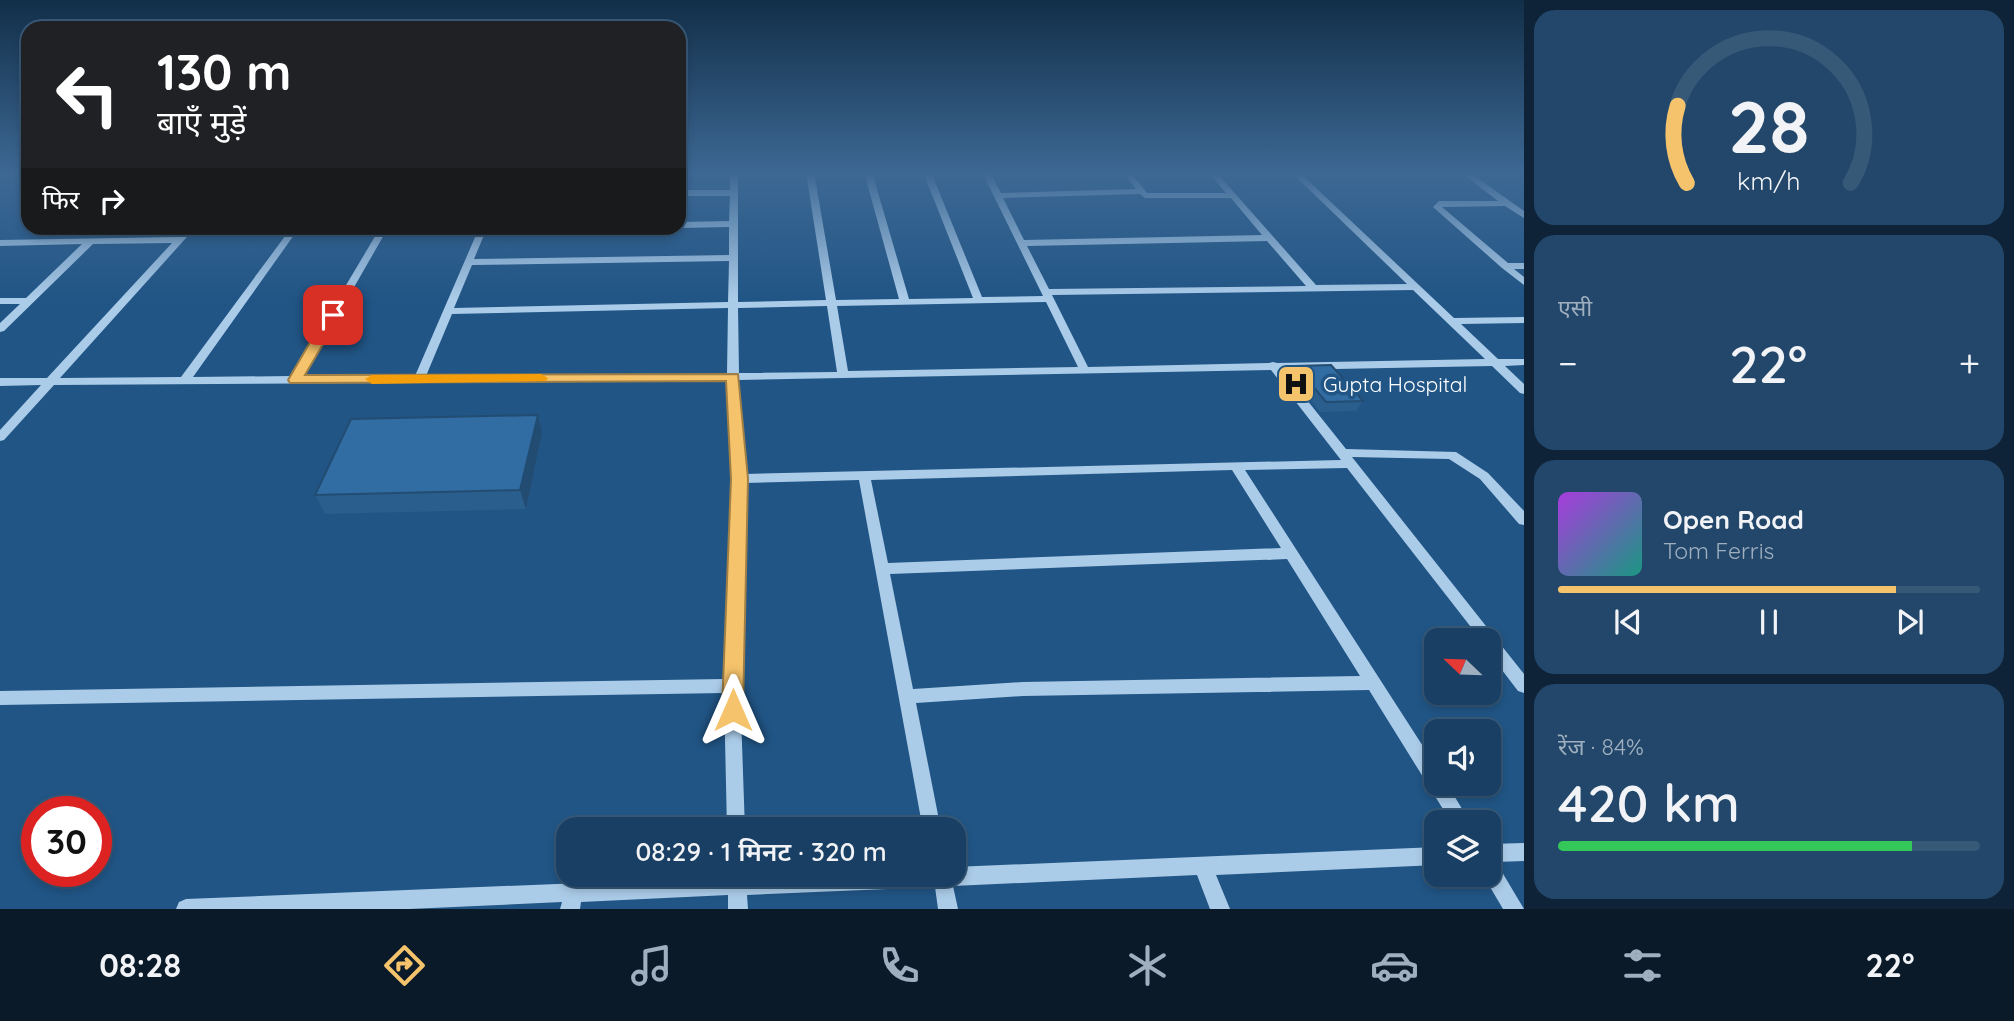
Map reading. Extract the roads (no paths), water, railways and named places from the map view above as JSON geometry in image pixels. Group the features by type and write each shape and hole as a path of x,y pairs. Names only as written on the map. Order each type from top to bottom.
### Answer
{"street":[{"path":"734,214 733,377 739,479 732,686 736,817"},
{"path":"817,214 843,374"},
{"path":"880,214 905,303"},
{"path":"944,214 979,301"},
{"path":"1007,214 1084,369"},
{"path":"1249,214 1312,287"},
{"path":"1340,214 1524,390"},
{"path":"1446,214 1524,282"},
{"path":"686,225 734,224"},
{"path":"0,437 185,235"},
{"path":"185,380 290,235"},
{"path":"295,380 380,235"},
{"path":"419,379 480,235"},
{"path":"1021,243 1269,238"},
{"path":"0,243 180,240"},
{"path":"0,329 92,241"},
{"path":"468,262 734,258"},
{"path":"1505,266 1524,266"},
{"path":"448,311 905,303 1312,287 1416,287"},
{"path":"0,301 29,301"},
{"path":"1451,321 1524,320"},
{"path":"0,382 733,377 1524,362"},
{"path":"1273,365 1479,628"},
{"path":"739,479 1236,466 1346,458 1452,455 1483,476 1524,520"},
{"path":"1236,466 1453,810"},
{"path":"864,476 929,817"},
{"path":"881,569 1292,553"},
{"path":"1502,658 1524,686"},
{"path":"905,697 1023,689 1373,683"},
{"path":"0,698 732,686"},
{"path":"1501,853 1524,852"},
{"path":"966,875 1424,857"},
{"path":"1203,866 1220,909"},
{"path":"186,909 572,901 688,887"},
{"path":"737,887 738,909"},
{"path":"944,887 948,909"},
{"path":"1501,887 1514,909"}],"place":[{"name":"Gupta Hospital","path":"1296,384"}]}
